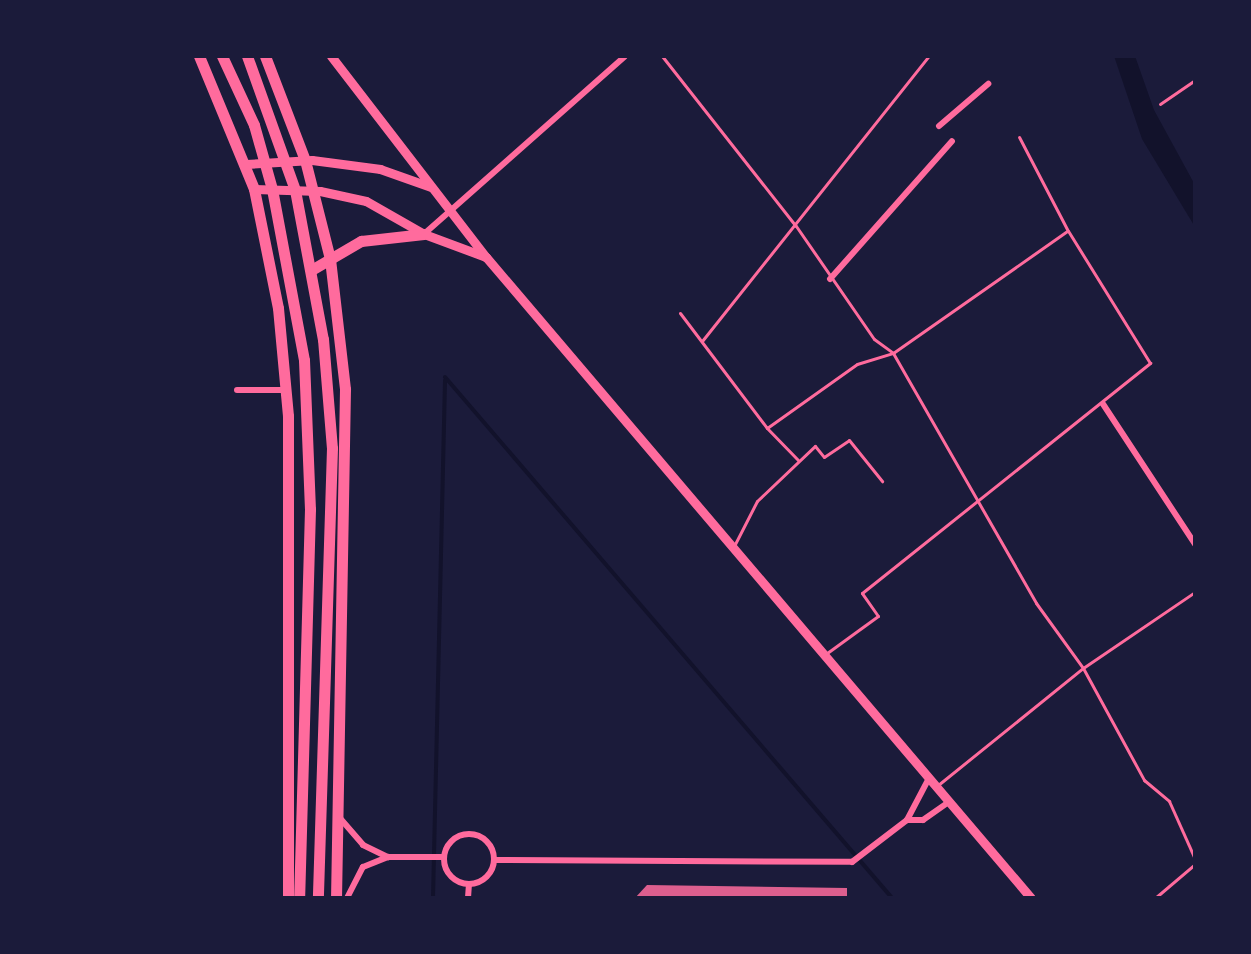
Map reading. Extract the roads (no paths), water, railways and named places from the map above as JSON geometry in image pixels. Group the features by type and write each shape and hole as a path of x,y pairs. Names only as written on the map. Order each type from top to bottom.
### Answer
{"highway":[{"path":"199,56 254,189 278,308 286,390 288,898"},
{"path":"222,56 272,189 300,326 307,403 310,509 299,898"},
{"path":"247,56 287,161 313,269 332,448 318,898"},
{"path":"265,56 305,160 330,259 345,389 336,898"},
{"path":"313,269 373,238 424,234"}],"main road":[{"path":"331,56 431,187 451,207 486,257 731,551 1031,898"},
{"path":"246,164 305,160 380,169 431,187"},
{"path":"254,189 313,191 386,209 424,234 486,257"}],"street":[{"path":"424,234 625,56"},
{"path":"939,126 988,84"},
{"path":"830,279 952,141"},
{"path":"237,390 286,390"},
{"path":"1103,404 1195,544"},
{"path":"494,860 852,862 907,820 932,784"},
{"path":"907,820 923,820 947,803"},
{"path":"337,813 363,845 388,857"},
{"path":"466,833 483,837 494,860 489,874 469,884 454,878 444,857 451,841 466,833"},
{"path":"347,898 363,867 388,857 444,857"},
{"path":"468,898 469,884"}],"lane":[{"path":"662,56 796,226 874,339 893,353 1036,603 1083,668 1144,780 1169,801 1195,861 1155,898"},
{"path":"702,341 929,56"},
{"path":"1160,104 1195,80"},
{"path":"824,656 878,616 862,593 1103,404 1150,363 1068,231 1019,137"},
{"path":"767,428 857,364 893,353 1068,231"},
{"path":"680,313 767,428 798,460"},
{"path":"731,551 757,501 815,446 824,457 849,440 882,481"},
{"path":"932,784 1083,668 1195,592"}],"waterway":[{"path":"445,377 892,898"},
{"path":"433,898 445,380"}]}
